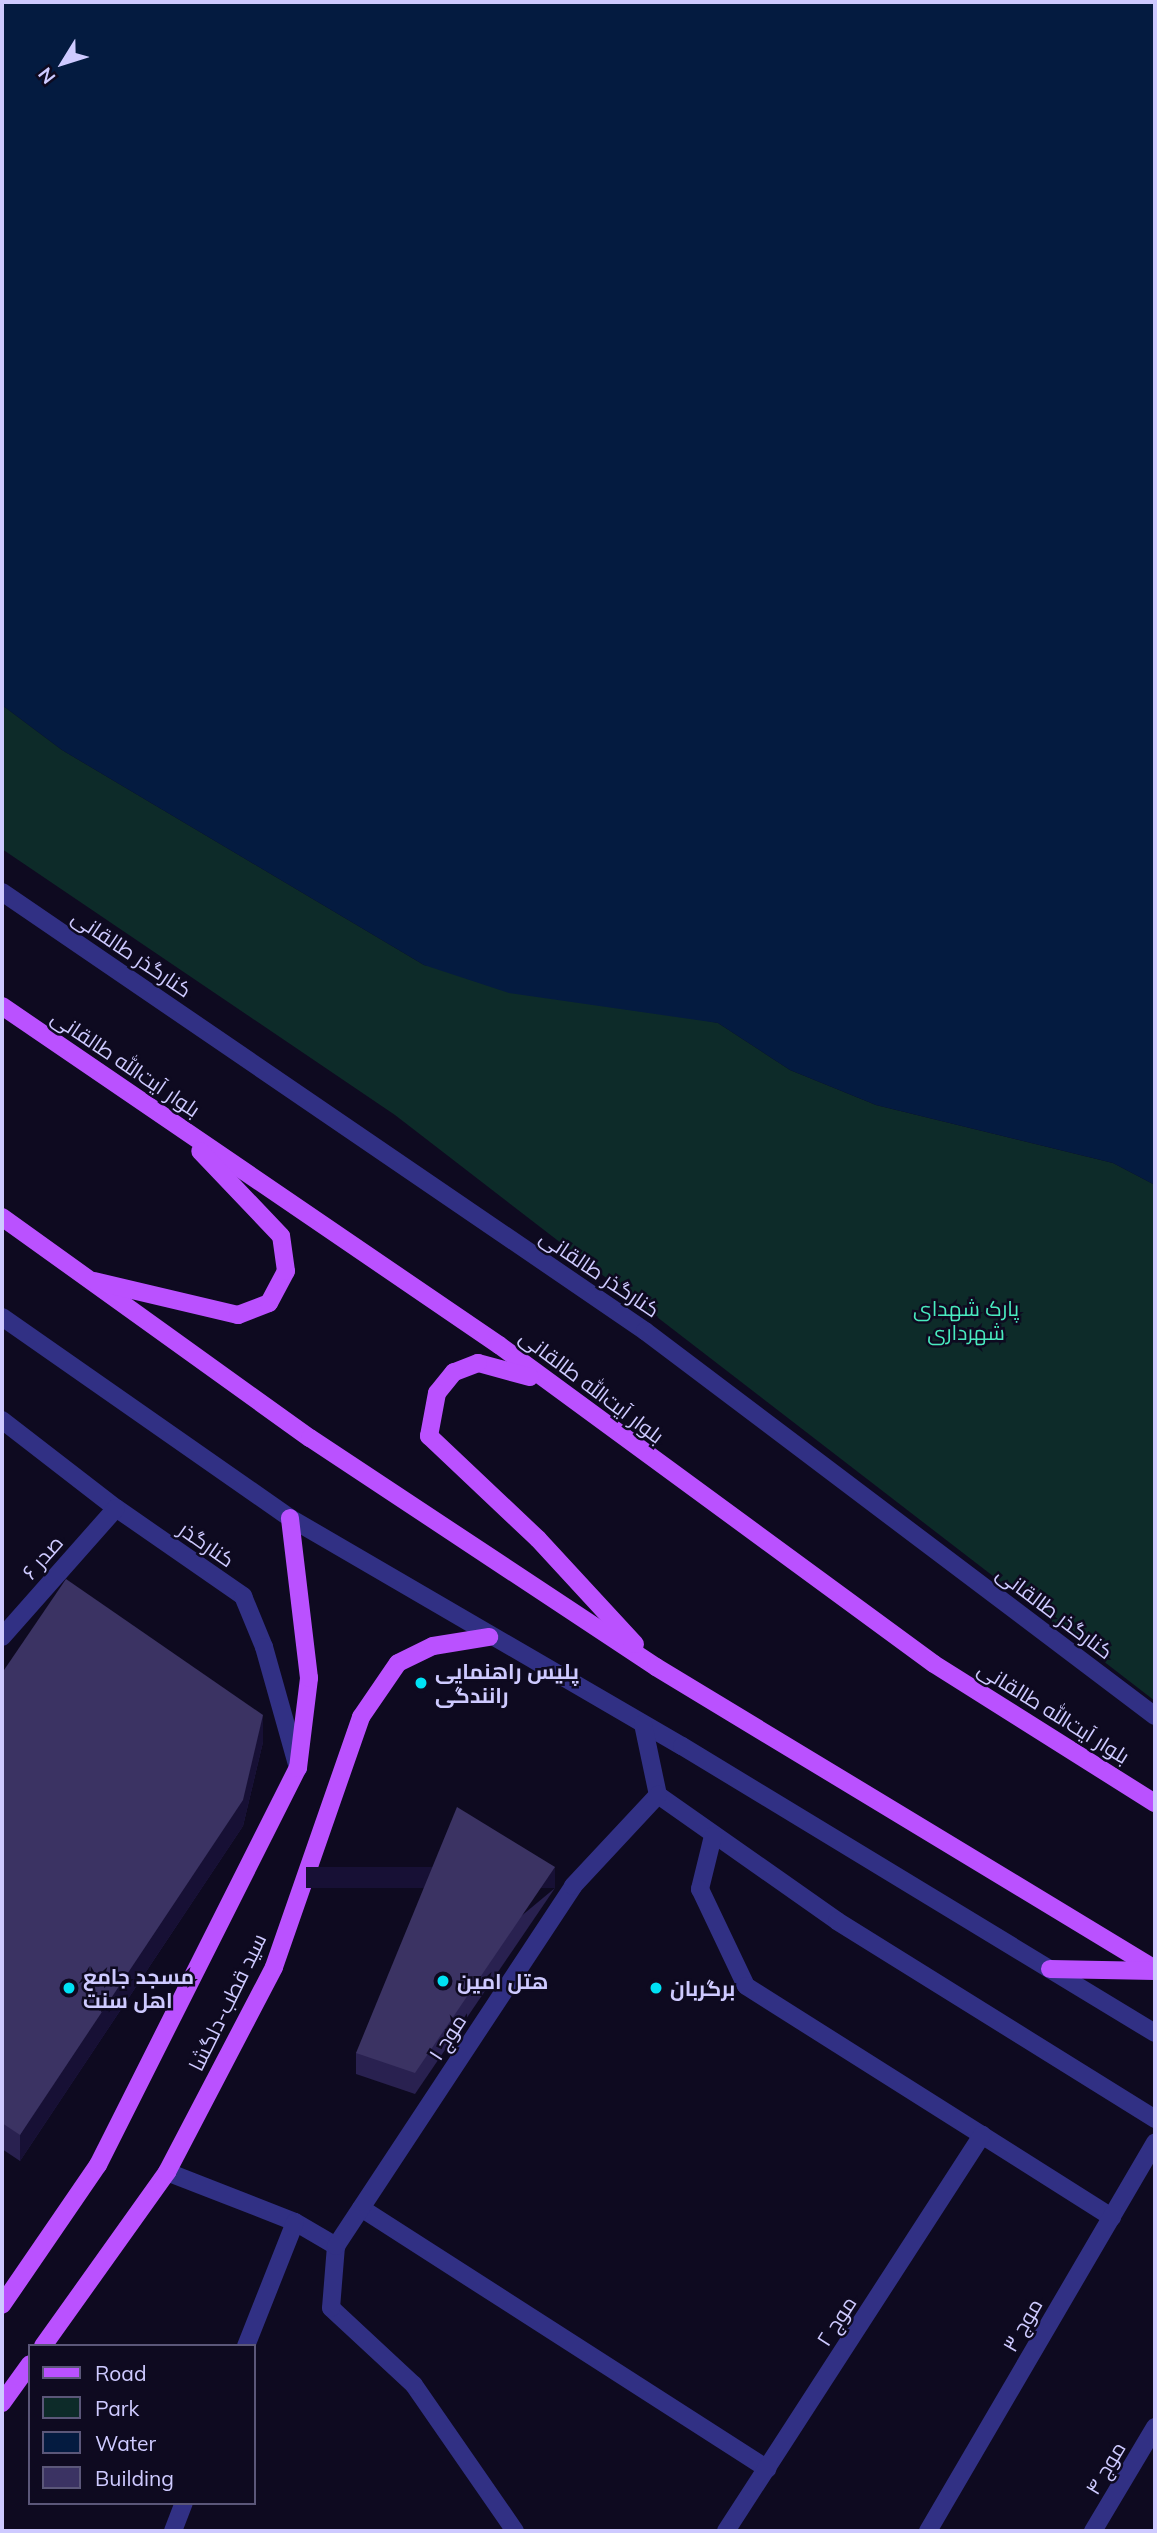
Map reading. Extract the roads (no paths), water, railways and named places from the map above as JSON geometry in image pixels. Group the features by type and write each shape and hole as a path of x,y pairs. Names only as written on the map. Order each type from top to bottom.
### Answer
{"main road":[{"name":"بلوار آیت‌الله طالقانی","path":"2,1006 499,1345 934,1664 1155,1803"},
{"path":"84,1279 238,1315 269,1303 286,1271 281,1236 176,1125"},
{"path":"2,1217 84,1279 310,1438 656,1667 1155,1970"},
{"path":"550,1385 492,1364 478,1363 454,1372 437,1393 429,1436 538,1539 656,1667"},
{"name":"سید قطب-دلگشا","path":"2,2305 98,2165 298,1768 309,1678 290,1518"},
{"name":"سید قطب-دلگشا","path":"44,2344 167,2172 274,1967 360,1717 398,1663 433,1646 489,1637"},
{"path":"1050,1969 1155,1970"},
{"path":"2,2403 28,2367"}],"street":[{"name":"کنارگذر طالقانی","path":"2,892 645,1331 1155,1716"},
{"path":"2,1317 290,1518 489,1637 643,1724 1155,2033"},
{"name":"کنارگذر","path":"2,1420 116,1508 243,1596 264,1647 298,1768"},
{"name":"صدر ۶","path":"2,1637 116,1508"},
{"path":"643,1724 658,1795 837,1922 1155,2119"},
{"name":"موج ۱","path":"336,2246 573,1885 658,1795"},
{"path":"713,1836 701,1889 746,1986 1112,2217"},
{"name":"موج ۲","path":"726,2531 982,2135"},
{"name":"موج ۳","path":"929,2531 1155,2142"},
{"path":"167,2172 295,2222 336,2246 331,2308 414,2385 515,2531"},
{"path":"361,2208 768,2469"},
{"path":"247,2344 295,2222"},
{"name":"موج ۴","path":"1093,2531 1155,2427"},
{"path":"173,2531 183,2505"}],"water":[{"path":"2,2 1155,2 1155,1185 1113,1163 876,1105 790,1070 718,1023 509,993 424,965 62,750 2,705"}],"place":[{"name":"پلیس راهنمایی رانندگی","path":"421,1683"},
{"name":"هتل امین","path":"443,1981"},
{"name":"مسجد جامع اهل سنت","path":"69,1988"},
{"name":"برگربان","path":"656,1988"}],"park label":[{"name":"پارک شهدای شهرداری","path":"966,1320"}]}
